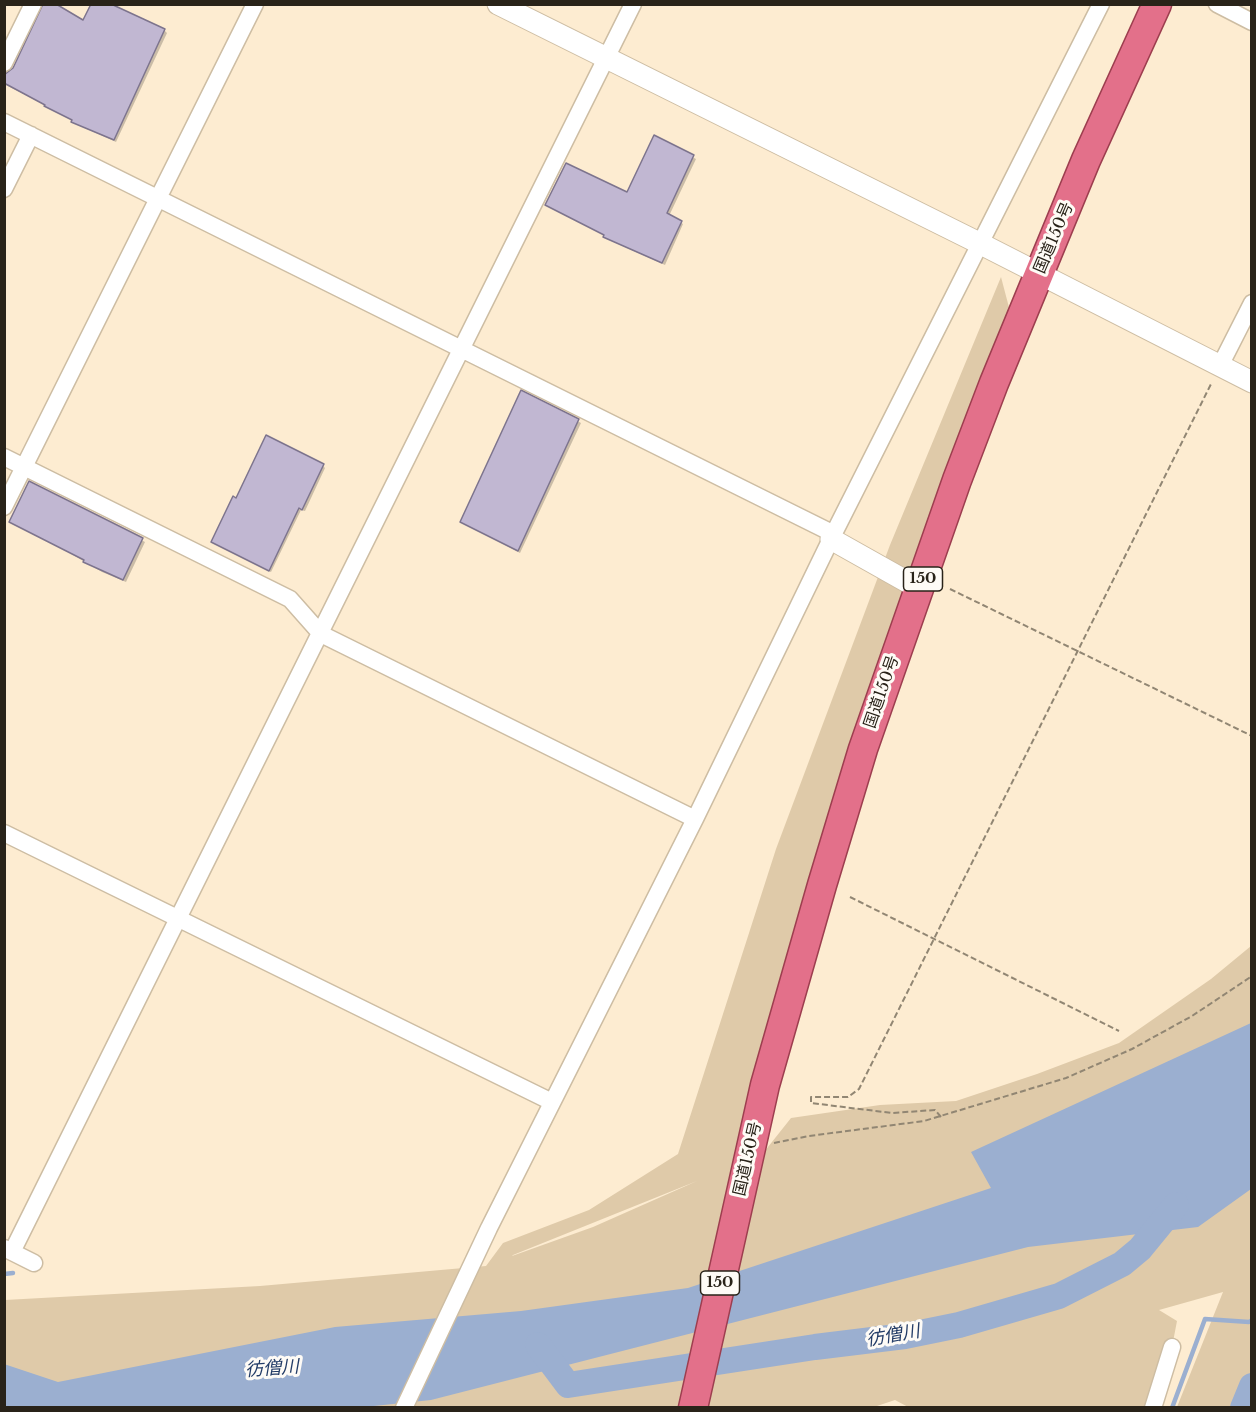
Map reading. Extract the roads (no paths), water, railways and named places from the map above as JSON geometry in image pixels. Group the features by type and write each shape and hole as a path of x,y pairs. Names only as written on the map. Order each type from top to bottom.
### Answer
{"highway":[{"name":"国道150号","path":"694,1401 768,1074 825,873 890,668 957,480 1038,275 1111,103 1157,4"}],"street":[{"path":"4,63 33,4"},
{"path":"4,507 255,4"},
{"path":"498,4 981,244 1251,382"},
{"path":"34,1263 8,1250 179,919 633,4"},
{"path":"404,1407 473,1260 695,819 832,536 1101,4"},
{"path":"1217,4 1251,22"},
{"path":"4,122 832,536 920,589"},
{"path":"4,189 31,135"},
{"path":"1220,366 1251,303"},
{"path":"4,457 290,599 321,634 695,819"},
{"path":"4,833 552,1102"},
{"path":"1154,1407 1172,1347"}],"water":[{"path":"1251,1023 1251,1189 1198,1227 1028,1247 431,1400 355,1408 4,1407 4,1364 58,1382 335,1327 521,1311 688,1288 991,1188 971,1152"}],"waterway":[{"name":"彷僧川","path":"538,1345 568,1385 815,1347 905,1336 959,1325 1059,1296 1122,1264 1140,1249 1176,1205"},
{"path":"4,1274 13,1273"},
{"path":"1172,1408 1205,1319 1249,1322 1252,1320"},
{"path":"1243,1408 1252,1386"}]}
